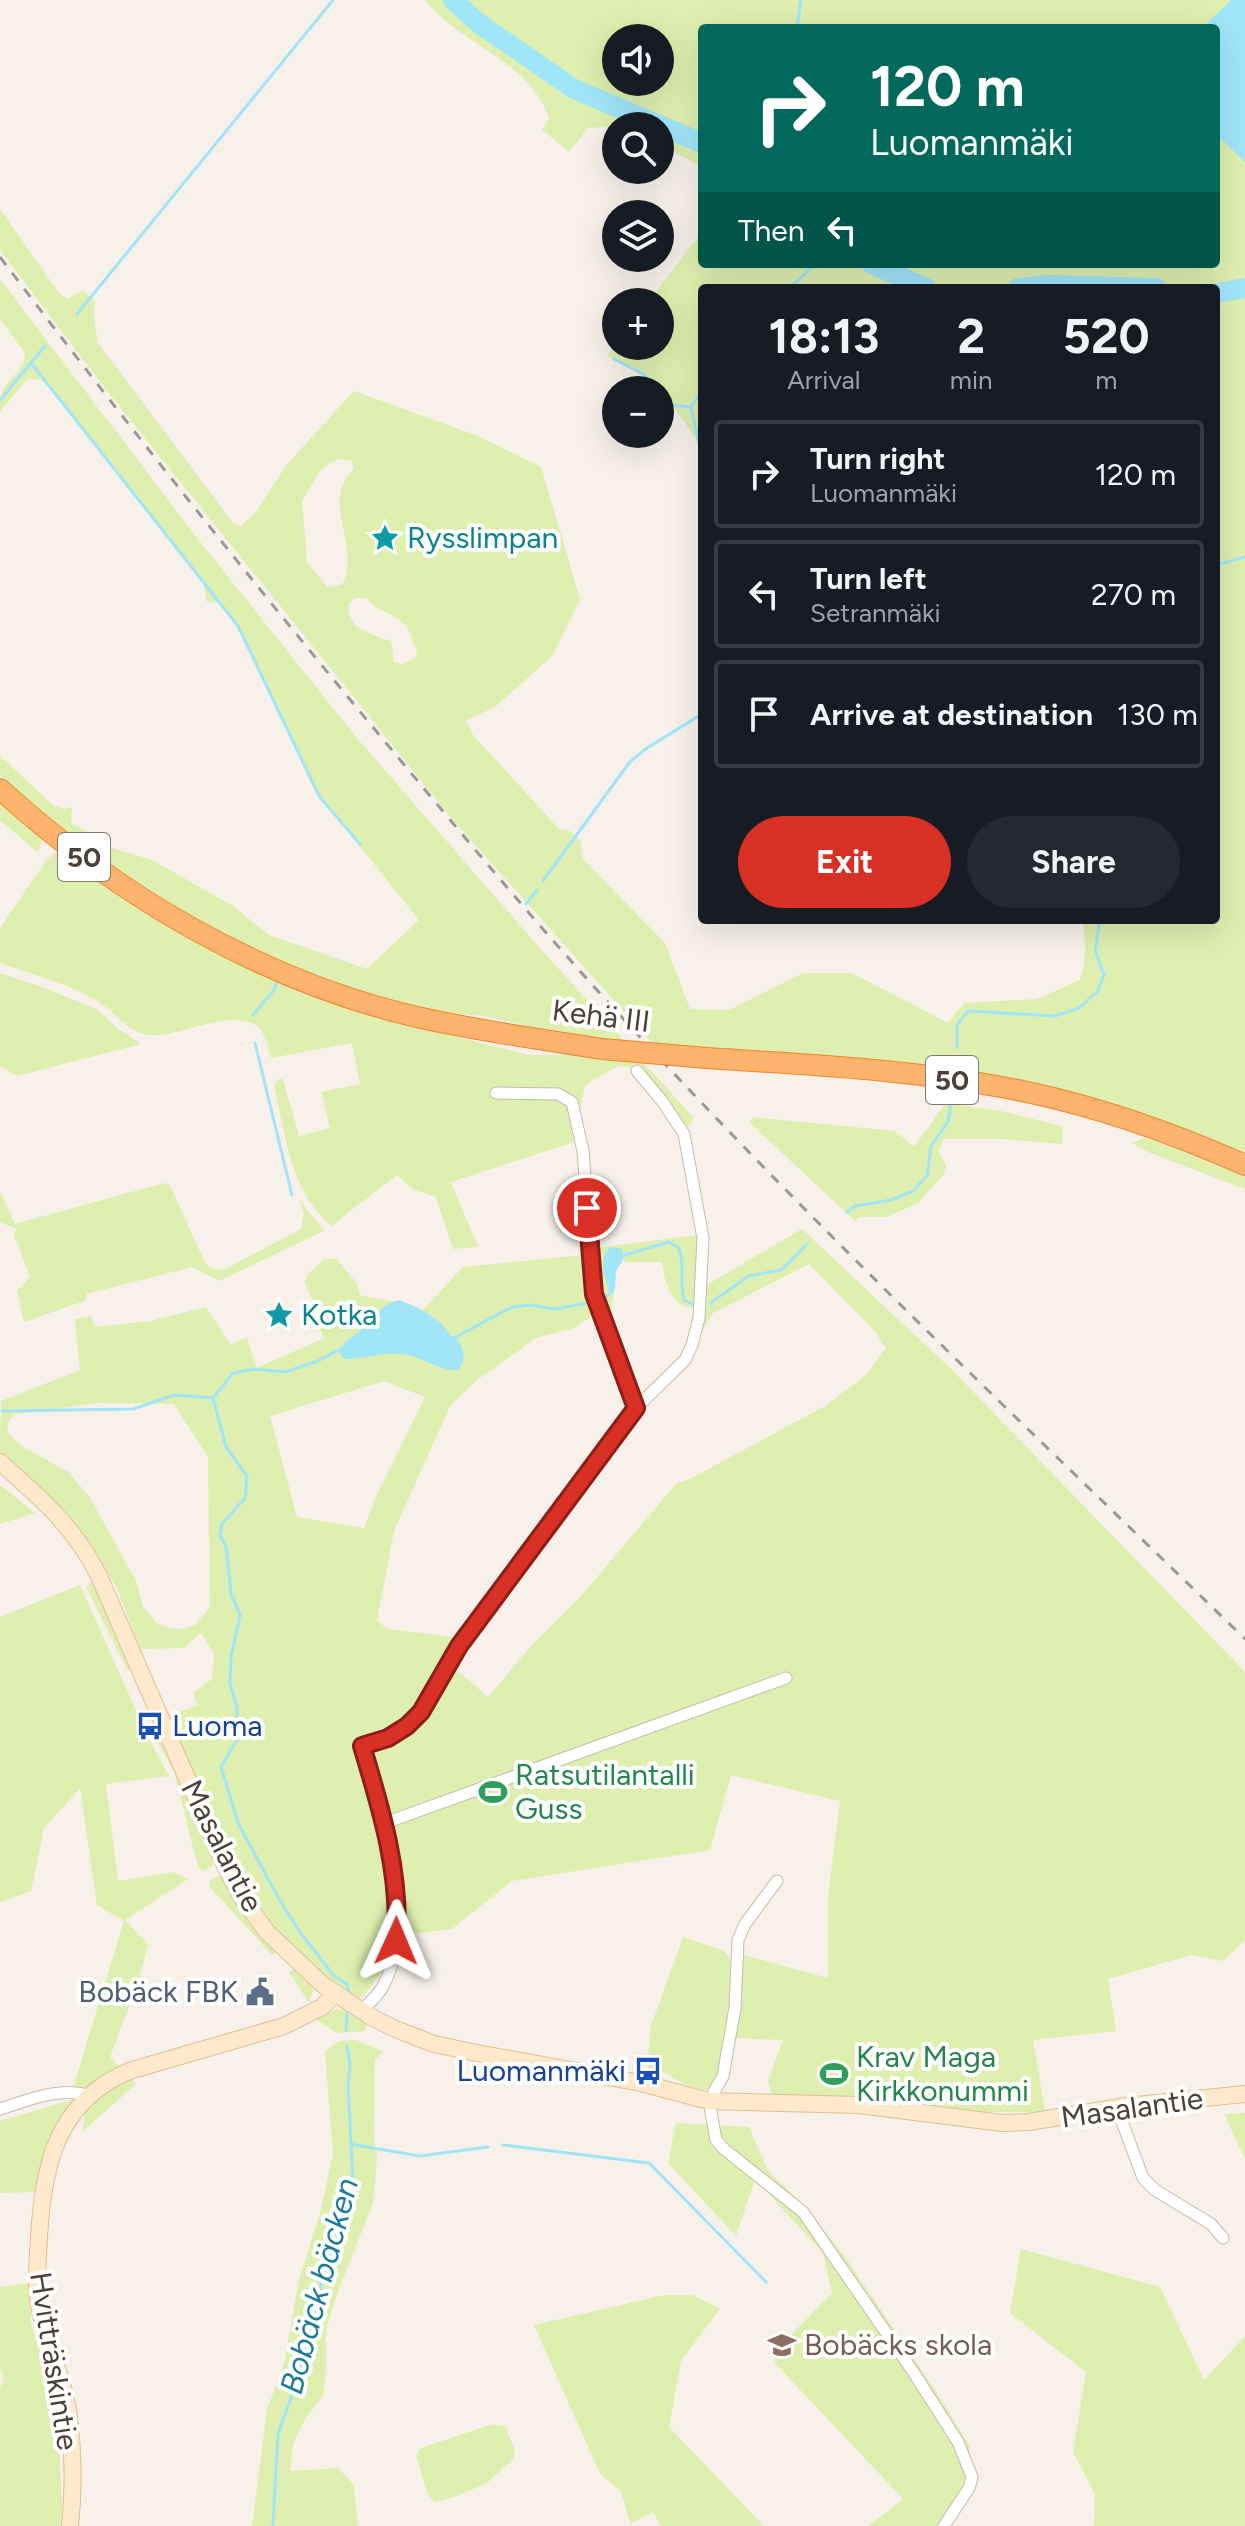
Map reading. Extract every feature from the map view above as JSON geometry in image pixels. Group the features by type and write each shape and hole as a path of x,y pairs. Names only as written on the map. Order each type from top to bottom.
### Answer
{"highway":[{"name":"Kehä III","path":"0,789 58,838 128,889 196,930 259,961 356,999 414,1016 494,1033 602,1049 895,1073 1029,1092 1139,1122 1245,1165"}],"street":[{"path":"361,2010 388,1978 396,1941 398,1911 385,1823 362,1746 388,1738 421,1712 459,1646 636,1408 685,1360 692,1345 699,1318 704,1260 703,1238 684,1134 637,1071"},
{"path":"496,1093 558,1094 572,1102 583,1151 594,1294 636,1408"},
{"name":"Masalantie","path":"0,1462 62,1518 83,1546 241,1896 267,1932 295,1961 361,2010 398,2030 434,2044 641,2083 709,2101 859,2105 1002,2123 1245,2094"},
{"path":"385,1823 786,1678"},
{"path":"777,1881 745,1924 738,1940 735,2008 723,2076 709,2101 710,2117 716,2140 803,2212 958,2442 972,2477 969,2488 944,2526"},
{"name":"Hvitträskintie","path":"70,2526 73,2499 69,2417 64,2389 44,2327 37,2276 41,2201 46,2173 64,2126 88,2095 105,2082 129,2071 284,2026 322,2007 336,1993"},
{"path":"0,2109 56,2092 72,2091 88,2095"},
{"path":"1114,2108 1143,2178 1155,2190 1211,2224 1223,2238"}],"green space":[{"path":"425,0 1245,0 1245,1156 1167,1122 1077,1095 653,1044 452,819 107,391 0,250 0,209 59,293 67,299 83,291 95,301 97,342 233,523 241,526 256,512 287,464 354,391 478,436 541,467 580,599 553,655 495,707 466,720 473,735 559,829 570,831 581,842 582,858 665,943 690,1009 729,1010 803,973 852,973 948,1023 964,1003 1037,999 1080,980 1085,950 1083,924 1220,924 1220,284 698,284 698,441 674,408 674,376 645,376 615,360 674,360 674,288 659,288 698,237 698,268 1220,268 1220,24 698,24 698,165 674,152 674,112 602,112 602,127 588,128 569,152 542,130 549,118 540,98 511,67 456,29","holes":["338,459 352,461 354,468 344,482 340,496 348,555 347,570 342,585 327,587 307,562 302,501 321,469","356,598 366,598 407,628 417,649 415,658 402,664 394,662 391,641 355,624 349,612 349,603"]},
{"path":"0,279 194,534 356,737 538,946 693,1117 687,1129 640,1069 618,1066 585,1085 574,1142 451,1182 478,1247 453,1249 436,1197 412,1189 397,1175 331,1226 317,1212 298,1179 286,1143 274,1086 278,1079 283,1079 299,1136 330,1128 321,1092 360,1084 352,1043 271,1058 260,1029 250,1022 222,1021 160,1035 141,1034 83,993 0,963 0,928 48,858 59,851 164,923 208,948 408,1025 529,1055 613,1060 520,1024 484,1016 439,1013 361,991 249,949 147,892 65,833 0,775 0,756 54,806 72,807 71,822 109,847 152,860 233,906 269,935 367,969 419,920 319,796 238,626 219,603 207,602 204,585 46,380 27,379 0,412 2,392 19,369 25,353 0,319"},
{"path":"0,799 42,839 38,853 0,820"},
{"path":"0,973 98,1010 141,1044 17,1076 0,1066"},
{"path":"946,1103 1001,1111 1062,1126 1063,1144 944,1139 938,1151 946,1165 944,1174 918,1203 887,1217 859,1217 855,1221 750,1123 752,1117 895,1131 914,1147"},
{"path":"1145,1138 1195,1153 1245,1174 1245,1189 1132,1143"},
{"path":"164,1183 170,1185 205,1263 213,1269 223,1270 301,1229 304,1214 299,1199 324,1231 219,1281 192,1267 86,1294 87,1300 24,1322 17,1291 30,1277 14,1235 16,1229 0,1222 0,1191 15,1224"},
{"path":"802,1229 951,1369 1245,1672 1245,1940 1223,1961 1191,1955 1108,1979 1116,2031 1033,2040 1045,2112 977,2112 931,2104 772,2095 768,2080 783,2040 734,2038 740,1954 828,1978 828,1895 840,1801 731,1775 710,1850 512,1881 452,1929 389,1937 382,1972 363,1996 352,1998 321,1977 285,1943 247,1896 167,1715 197,1706 193,1693 212,1679 214,1654 201,1633 184,1648 140,1649 116,1586 67,1513 0,1453 1,1401 80,1370 75,1319 91,1316 95,1327 150,1321 206,1307 231,1345 247,1337 257,1368 324,1338 320,1328 322,1321 304,1282 324,1259 336,1259 357,1283 360,1295 423,1310 463,1267 585,1255 595,1248 697,1235 699,1260 695,1308 687,1307 674,1298 667,1285 662,1262 624,1262 622,1250 610,1293 614,1292 611,1312 595,1314 574,1328 536,1338 477,1380 450,1406 394,1531 377,1621 388,1629 461,1638 468,1644 452,1666 488,1697 531,1646 581,1596 676,1484 825,1406 866,1375 886,1348 873,1329 809,1264 713,1313 700,1335 705,1286","holes":["384,1381 425,1397 364,1528 297,1517 270,1416","97,1403 174,1404 208,1457 210,1607 195,1625 183,1629 156,1623 143,1606 136,1581 89,1496 68,1472 20,1445 9,1434 7,1424 15,1414"]},
{"path":"0,1485 35,1513 0,1524"},
{"path":"90,1582 96,1583 131,1665 128,1671 86,1587"},
{"path":"80,1585 147,1735 169,1776 106,1784 118,1881 173,1872 188,1879 125,1920 148,1944 139,1980 110,2057 136,2084 82,2132 88,2095 72,2091 124,1921 97,1905 80,1788 44,1828 31,1891 0,1902 0,1617"},
{"path":"154,1728 165,1744 214,1856 213,1866 203,1871 195,1856 175,1776 152,1731"},
{"path":"217,1876 222,1878 275,1954 272,1955 210,1887 209,1881"},
{"path":"683,1937 724,1951 731,1959 724,2043 710,2091 685,2085 664,2072 647,2069 651,2026"},
{"path":"295,1969 310,1983 313,1991 309,2003 289,1972"},
{"path":"338,2009 366,2021 366,2031 336,2033 317,2020"},
{"path":"356,2040 384,2052 375,2059 374,2140 377,2157 373,2203 326,2330 323,2396 305,2419 293,2444 290,2471 338,2468 354,2485 358,2526 252,2526 267,2410 284,2363 299,2280 320,2213 333,2154 325,2052 339,2041"},
{"path":"72,2100 56,2131 37,2192 0,2193 0,2121"},
{"path":"1245,2113 1245,2159 1224,2114"},
{"path":"676,2123 749,2127 768,2171 806,2207 848,2261 933,2387 970,2446 968,2464 978,2487 945,2526 868,2526 903,2499 775,2363 775,2351 832,2293 823,2253 755,2179 736,2236 668,2163"},
{"path":"1021,2249 1160,2287 1204,2380 1245,2336 1245,2526 1094,2526 1095,2494 1073,2452 1086,2372 1010,2313"},
{"path":"31,2283 31,2324 56,2394 63,2522 62,2526 0,2526 0,2388 4,2379 0,2368 0,2287"},
{"path":"665,2295 693,2295 720,2309 681,2361 669,2427 764,2526 661,2526 653,2512 630,2524 621,2491 600,2474 534,2325"},
{"path":"493,2424 505,2426 515,2451 514,2458 487,2483 435,2502 428,2495 416,2456 421,2448"}],"water":[{"path":"1231,0 1245,0 1245,162 1220,138 1220,24 1207,23"},
{"path":"610,1247 622,1249 624,1257 616,1272 614,1292 610,1293 603,1263"},
{"path":"399,1300 428,1314 441,1323 451,1336 456,1337 463,1354 458,1370 402,1354 344,1359 338,1351 344,1347 343,1343 384,1307"}],"waterway":[{"path":"77,314 333,0"},
{"path":"453,0 477,22 574,89 698,141"},
{"path":"798,24 801,0"},
{"path":"794,284 811,268"},
{"path":"881,268 917,284"},
{"path":"1220,292 1245,288"},
{"path":"0,400 45,346"},
{"path":"616,360 645,376"},
{"path":"31,363 238,626 319,796 360,844"},
{"path":"674,405 691,407 698,397"},
{"path":"691,407 698,439"},
{"path":"1220,564 1245,557"},
{"path":"543,881 629,763 698,716"},
{"path":"526,904 537,890"},
{"path":"957,1047 957,1025 968,1011 1055,1016 1079,1008 1098,991 1104,975 1095,951 1098,924"},
{"path":"253,1015 274,990 278,980"},
{"path":"255,1043 292,1195"},
{"path":"847,1212 855,1206 891,1200 913,1191 927,1176 931,1146 948,1122 952,1097"},
{"path":"625,1255 668,1242 678,1247 682,1260 684,1300 692,1304"},
{"path":"710,1303 749,1276 781,1270 807,1244"},
{"path":"603,1299 610,1293"},
{"path":"454,1338 512,1307 531,1305 555,1309 588,1303"},
{"path":"346,1346 318,1361 285,1372 254,1369 233,1373 213,1398 226,1447 247,1476 245,1498 222,1524 220,1536 226,1546 231,1594 240,1615 231,1657 230,1683 237,1707 238,1738 221,1767 239,1825 279,1899 334,1976 347,1984 349,1993"},
{"path":"2,1411 133,1409 174,1395 213,1398"},
{"name":"Bobäck bäcken","path":"346,2031 347,2013"},
{"name":"Bobäck bäcken","path":"273,2526 278,2434 299,2376 308,2323 346,2211 353,2180 347,2046"},
{"path":"350,2144 420,2156 488,2147"},
{"path":"503,2145 649,2163 766,2282"}],"railway":[{"path":"0,257 295,632 495,874 597,990 834,1239 1245,1639"}],"place":[{"name":"Rysslimpan","path":"385,538"},
{"name":"Kotka","path":"279,1315"},
{"name":"Luoma","path":"150,1726"},
{"name":"Ratsutilantalli Guss","path":"493,1792"},
{"name":"Bobäck FBK","path":"260,1992"},
{"name":"Luomanmäki","path":"648,2071"},
{"name":"Krav Maga Kirkkonummi","path":"834,2074"},
{"name":"Bobäcks skola","path":"782,2345"}],"route":[{"path":"396,1941 398,1911 385,1823 362,1746 388,1738 421,1712 459,1646 636,1408 594,1294 587,1208"}]}
